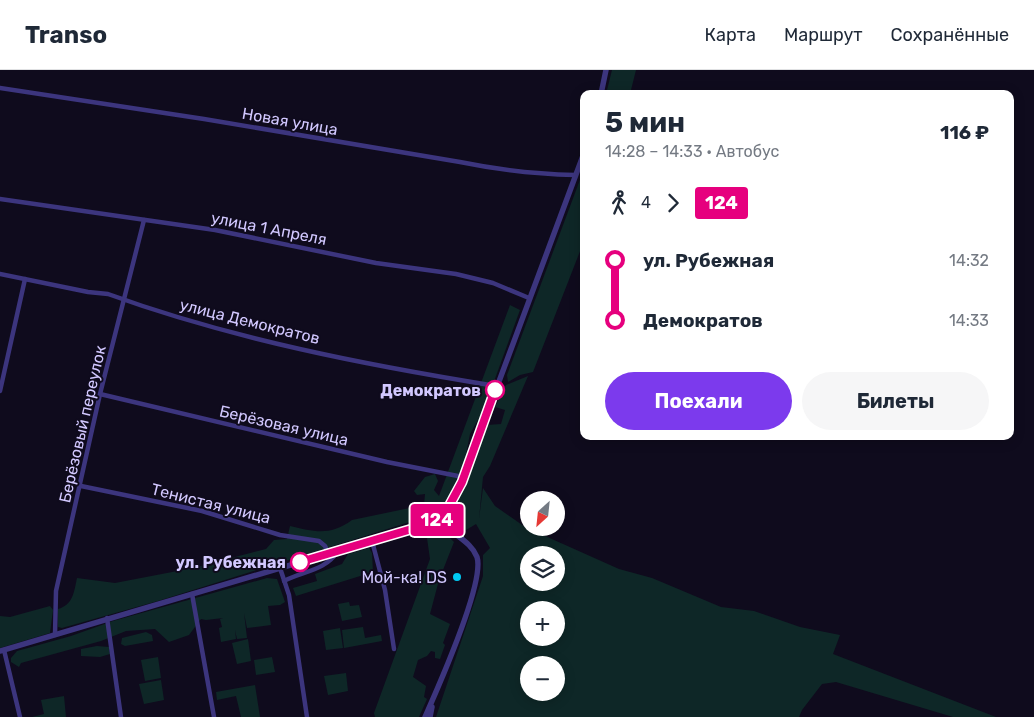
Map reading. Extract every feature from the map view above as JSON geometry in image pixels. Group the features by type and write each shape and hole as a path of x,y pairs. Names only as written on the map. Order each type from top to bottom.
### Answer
{"street":[{"path":"602,90 606,70"},
{"name":"Новая улица","path":"0,88 217,121 498,170 575,175"},
{"path":"20,717 2,651 372,541 441,518 463,477 580,163"},
{"name":"улица 1 Апреля","path":"0,199 215,230 376,262 456,274 493,283 530,298"},
{"name":"Берёзовый переулок","path":"55,635 56,592 100,394 144,220"},
{"name":"улица Демократов","path":"0,274 88,292 108,294 226,331 433,376 496,386"},
{"path":"0,391 25,279"},
{"name":"Берёзовая улица","path":"100,394 387,462 463,477"},
{"name":"Тенистая улица","path":"81,486 202,511 280,535 319,542 325,546 328,553"},
{"path":"430,717 478,570 473,551 441,518"},
{"path":"372,541 385,590 394,649"},
{"path":"284,581 327,564 339,550"},
{"path":"280,568 289,594 307,717"},
{"path":"192,594 214,717"},
{"path":"108,618 121,717"},
{"path":"425,717 435,697"}],"green space":[{"path":"612,70 636,70 631,90 607,90"},
{"path":"580,180 580,251 533,372 520,375 508,382 507,375"},
{"path":"510,305 520,310 484,409 470,434 465,459 454,487 443,507 432,515 158,601 62,628 58,627 58,609 70,601 77,578 115,583 193,568 266,549 274,540 287,539 290,526 307,530 329,531 337,529 352,520 424,505 425,494 417,495 414,491 425,477 435,474 438,481 434,490 439,496"},
{"path":"528,376 490,466 483,477 479,519 483,488 495,506 520,524 520,536 545,536 619,569 652,578 721,607 754,611 800,627 840,635 833,654 996,717 953,717 836,682 822,684 802,710 799,717 436,717 483,576 483,555 490,548 476,524 466,530 459,528 453,523 453,513 472,470 487,425 501,424 505,410 495,407 506,385"},
{"path":"445,533 454,542 439,580 430,614 450,624 443,643 445,645 440,659 435,658 435,652 431,651 427,656 418,660 413,677 426,686 424,697 427,699 419,717 375,717 374,713 430,559 427,538"},
{"path":"369,548 372,553 373,572 296,596 293,588 317,581 315,574 342,564 348,554"},
{"path":"267,578 277,579 285,602 280,605 268,606 271,625 247,628 244,613 247,638 237,639 235,630 236,639 221,642 219,628 222,627 220,619 223,618 201,619 189,635 169,642 155,629 126,631 101,641 21,663 19,667 11,662 11,658 17,651 71,636 113,621"},
{"path":"349,602 350,606 359,605 362,617 342,621 338,604"},
{"path":"50,606 53,610 50,633 0,648 0,616 10,617"},
{"path":"363,627 365,638 381,635 382,641 344,648 342,630"},
{"path":"340,628 343,648 326,650 323,631"},
{"path":"146,632 152,635 153,641 125,646 121,644 122,638"},
{"path":"248,639 251,661 237,664 232,643"},
{"path":"97,646 109,647 110,654 100,657 81,656 81,649"},
{"path":"158,657 161,678 145,681 141,660"},
{"path":"272,657 275,672 256,675 254,660"},
{"path":"346,673 348,691 328,695 324,676"},
{"path":"161,680 164,700 144,704 139,684"},
{"path":"255,685 260,717 241,717 236,696 217,700 216,692"},
{"path":"64,696 66,717 32,717 44,714 41,700"}],"bus line":[{"name":"124","path":"300,562 422,526 441,518 462,482 495,390"}],"place":[{"name":"Демократов","path":"495,390"},
{"name":"ул. Рубежная","path":"300,562"},
{"name":"Мой-ка! DS","path":"457,577"}]}
